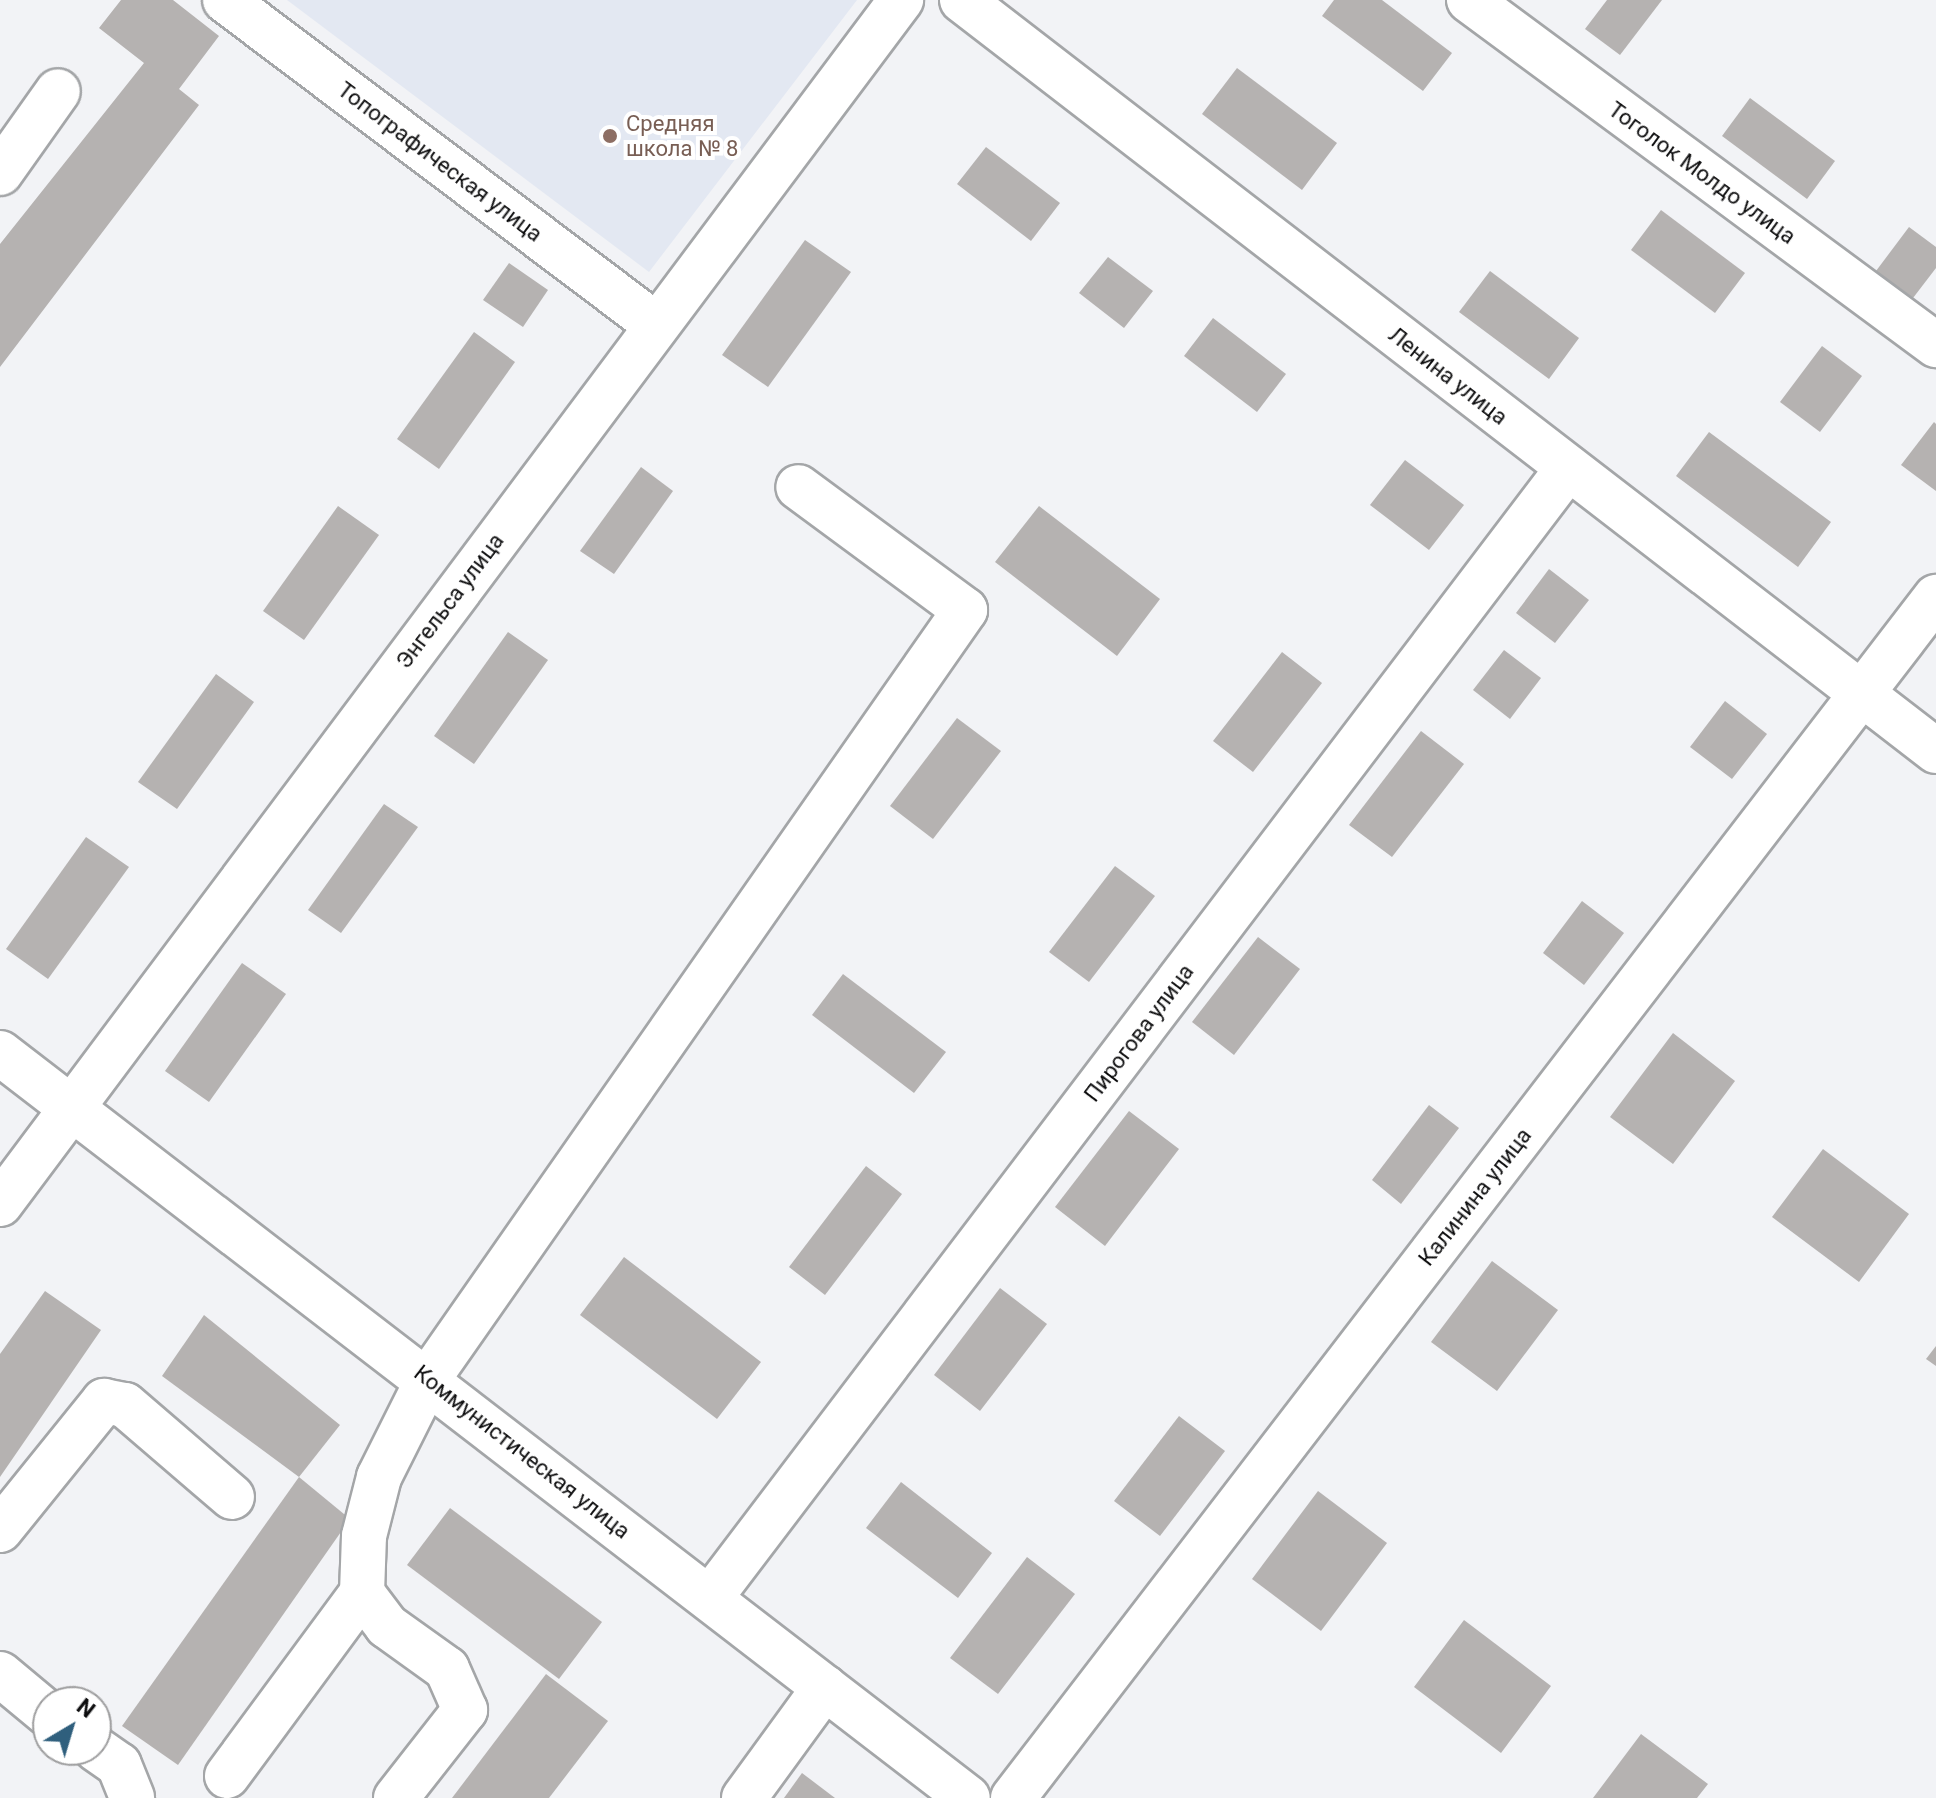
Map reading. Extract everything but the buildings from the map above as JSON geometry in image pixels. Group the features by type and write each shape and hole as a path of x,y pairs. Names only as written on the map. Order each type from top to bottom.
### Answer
{"street":[{"name":"Топографическая улица","path":"225,0 655,324"},
{"name":"Энгельса улица","path":"0,1204 655,324 901,0"},
{"name":"Ленина улица","path":"962,0 1936,751"},
{"name":"Тоголок Молдо улица","path":"1469,0 1936,345"},
{"path":"0,173 58,91"},
{"name":"Пирогова улица","path":"710,1598 1568,468"},
{"path":"227,1776 362,1593 364,1536 379,1477 428,1379 965,610 798,487"},
{"name":"Калинина улица","path":"1013,1798 1936,597"},
{"name":"Коммунистическая улица","path":"0,1053 76,1105 968,1798"},
{"path":"0,1530 104,1401 125,1405 232,1497"},
{"path":"362,1593 387,1626 447,1669 465,1710 396,1798"},
{"path":"0,1674 32,1701"},
{"path":"744,1798 825,1687"},
{"path":"112,1760 119,1765 132,1798"}],"shaded area":[{"name":"Средняя школа № 8","path":"287,0 857,0 649,272"}],"place":[{"name":"Средняя школа № 8","path":"610,136"}]}
